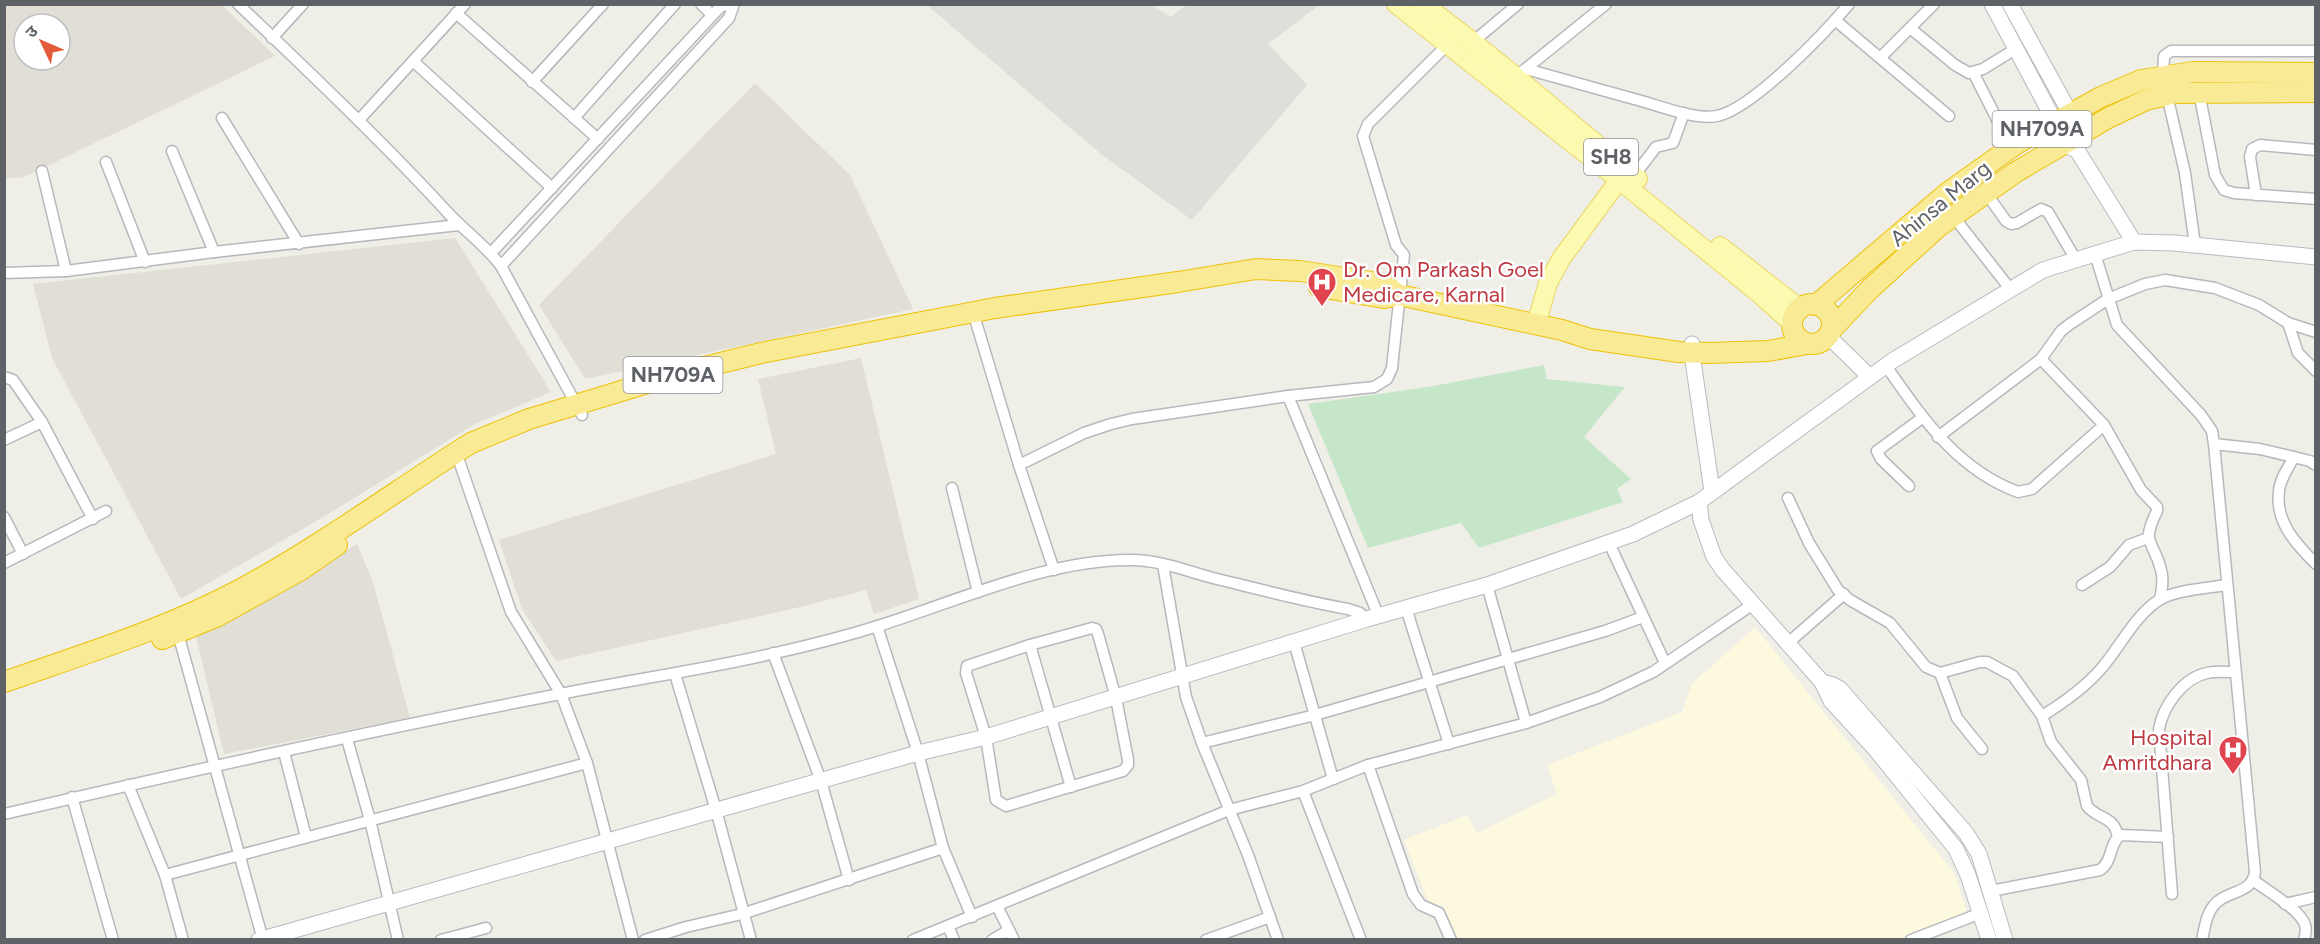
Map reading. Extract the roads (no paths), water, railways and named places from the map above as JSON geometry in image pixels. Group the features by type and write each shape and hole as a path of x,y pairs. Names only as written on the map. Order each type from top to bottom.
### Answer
{"highway":[{"name":"Ahinsa Marg","path":"1830,332 1870,289 1938,227 2016,172 2073,143 2108,118 2136,105 2165,86 2193,72 2316,73"},
{"name":"Ahinsa Marg","path":"1802,323 1947,193 2011,147 2101,96 2141,80 2199,92 2316,92"},
{"name":"NH709A","path":"4,682 99,649 218,616 301,570 443,472 458,458 493,447 579,410 759,365 975,318 1251,282 1297,283 1384,298 1399,295 1562,330 1590,339 1692,349 1767,351 1802,323 1822,342 1830,332"},
{"path":"1802,323 1829,313 1830,332"},
{"name":"NH709A","path":"4,694 176,626"}],"main road":[{"name":"SH8","path":"1396,4 1535,116 1627,178 1802,323"},
{"name":"SH8","path":"1423,4 1521,73 1627,178"},
{"path":"1536,325 1548,283 1561,259 1627,178"}],"street":[{"path":"238,4 395,155 459,225 491,253 501,266 579,410"},
{"path":"272,38 303,4"},
{"path":"358,120 465,4"},
{"path":"532,82 603,4"},
{"path":"574,118 675,4"},
{"path":"701,4 712,15"},
{"path":"491,253 712,15 720,7 728,4"},
{"path":"501,266 729,18 734,4"},
{"path":"1474,41 1518,4"},
{"path":"1500,86 1521,73 1606,4"},
{"path":"1521,73 1684,113 1714,117 1734,110 1760,91 1849,4"},
{"path":"1881,57 1934,4"},
{"path":"1992,4 2016,48 2062,118"},
{"path":"2010,4 2073,143 2134,242"},
{"path":"456,14 598,139"},
{"path":"1835,20 1949,116"},
{"path":"1910,28 1964,72 1983,69 2016,48"},
{"path":"1019,465 1084,433 1110,424 1288,396 1374,387 1387,380 1392,368 1404,255 1396,245 1363,136 1368,124 1448,44"},
{"path":"2195,245 2185,172 2165,86 2164,56 2171,51 2316,51"},
{"path":"413,61 552,188"},
{"path":"1973,72 2011,147"},
{"path":"2199,92 2206,133 2219,184 2224,190 2234,193 2316,199"},
{"path":"1627,178 1656,147 1673,143 1684,113"},
{"path":"222,118 298,244"},
{"path":"2256,195 2250,157 2252,149 2260,145 2316,150"},
{"path":"172,151 214,252"},
{"path":"106,162 145,262"},
{"path":"42,171 66,271"},
{"path":"1986,193 2006,221 2011,224 2018,223 2041,209 2048,212 2054,218 2076,260"},
{"path":"1953,216 2011,290"},
{"path":"4,273 66,271 459,225"},
{"path":"176,626 216,766 261,939 918,753 986,737 1487,585 1633,534 1699,502 1886,366 2043,270 2134,242 2195,245 2316,257"},
{"path":"2095,254 2117,325 2201,414 2212,431 2255,872 2253,880 2246,888 2222,898 2210,910 2202,939"},
{"path":"1938,437 2041,359 2061,331 2108,299 2145,284 2165,280 2215,288 2259,305 2289,323 2315,331"},
{"path":"975,318 1019,465 1054,570"},
{"path":"2289,323 2298,353 2316,371"},
{"path":"1830,332 1870,377"},
{"path":"1692,349 1712,491"},
{"path":"2041,359 2104,425 2141,490 2157,507 2148,538 2162,573 2160,599"},
{"path":"1886,366 1938,437 1972,468 2018,492 2032,489 2104,425"},
{"path":"4,377 14,380 42,422 93,519"},
{"path":"1288,396 1373,618"},
{"path":"1909,486 1881,459 1877,451 1922,418"},
{"path":"4,440 42,422"},
{"path":"2214,444 2260,448 2315,464"},
{"path":"2294,457 2282,479 2279,492 2280,505 2289,535 2316,564"},
{"path":"458,458 511,612 561,694 587,763 633,939"},
{"path":"952,488 978,592"},
{"path":"1788,498 1809,543 1838,590 1890,623 1919,662 1932,672 1940,673 1980,662 1992,663 2013,676 2042,716 2051,742 2080,780 2087,806 2116,827 2118,837 2107,864 2100,870 1991,891"},
{"path":"1699,502 1707,543 1714,557 1822,682 1831,701 1876,750 1956,849 1962,859 1989,939"},
{"path":"4,562 106,511"},
{"path":"4,517 23,554"},
{"path":"2082,585 2110,567 2129,545 2148,538"},
{"path":"1609,543 1665,663"},
{"path":"4,813 561,694 675,674 773,653 877,626 978,592 1054,570 1114,561 1144,560 1348,609 1373,618"},
{"path":"1163,565 1182,677 1202,743 1278,939"},
{"path":"1487,585 1526,723"},
{"path":"2042,716 2085,686 2149,609 2160,599 2226,585"},
{"path":"1788,642 1844,594"},
{"path":"913,939 1229,810 1303,790 1368,765 1526,723 1631,684 1754,604"},
{"path":"1406,608 1449,744"},
{"path":"1202,743 1315,715 1507,660 1643,617"},
{"path":"877,626 918,753 943,848 972,916"},
{"path":"1095,628 1116,698 1128,766 1123,771 1002,806 996,800 986,737 966,668 971,664 1030,645 1095,628"},
{"path":"1294,642 1333,779"},
{"path":"1030,645 1071,787"},
{"path":"773,653 821,782 849,880"},
{"path":"2172,894 2159,729 2161,718 2174,697 2196,677 2205,673 2235,672"},
{"path":"1940,673 1957,718 1982,749"},
{"path":"675,674 716,810 742,914 751,939"},
{"path":"1822,682 1840,690 1966,833 1979,854 2004,939"},
{"path":"347,739 370,820 398,939"},
{"path":"284,752 306,837"},
{"path":"165,875 587,763"},
{"path":"1368,765 1413,894 1421,905 1439,913 1450,939"},
{"path":"128,785 165,875 183,939"},
{"path":"1303,790 1361,939"},
{"path":"72,797 113,939"},
{"path":"2118,837 2168,837"},
{"path":"645,939 742,914 943,848"},
{"path":"2253,880 2304,921 2306,932 2304,939"},
{"path":"2285,904 2316,897"},
{"path":"992,939 1012,935 997,906"},
{"path":"1911,939 1981,914"},
{"path":"1206,939 1270,917"},
{"path":"948,926 954,939"},
{"path":"686,927 689,939"},
{"path":"441,939 486,928"}],"place":[{"name":"Dr. Om Parkash Goel Medicare, Karnal","path":"1322,308"},
{"name":"Hospital Amritdhara","path":"2233,776"}]}
